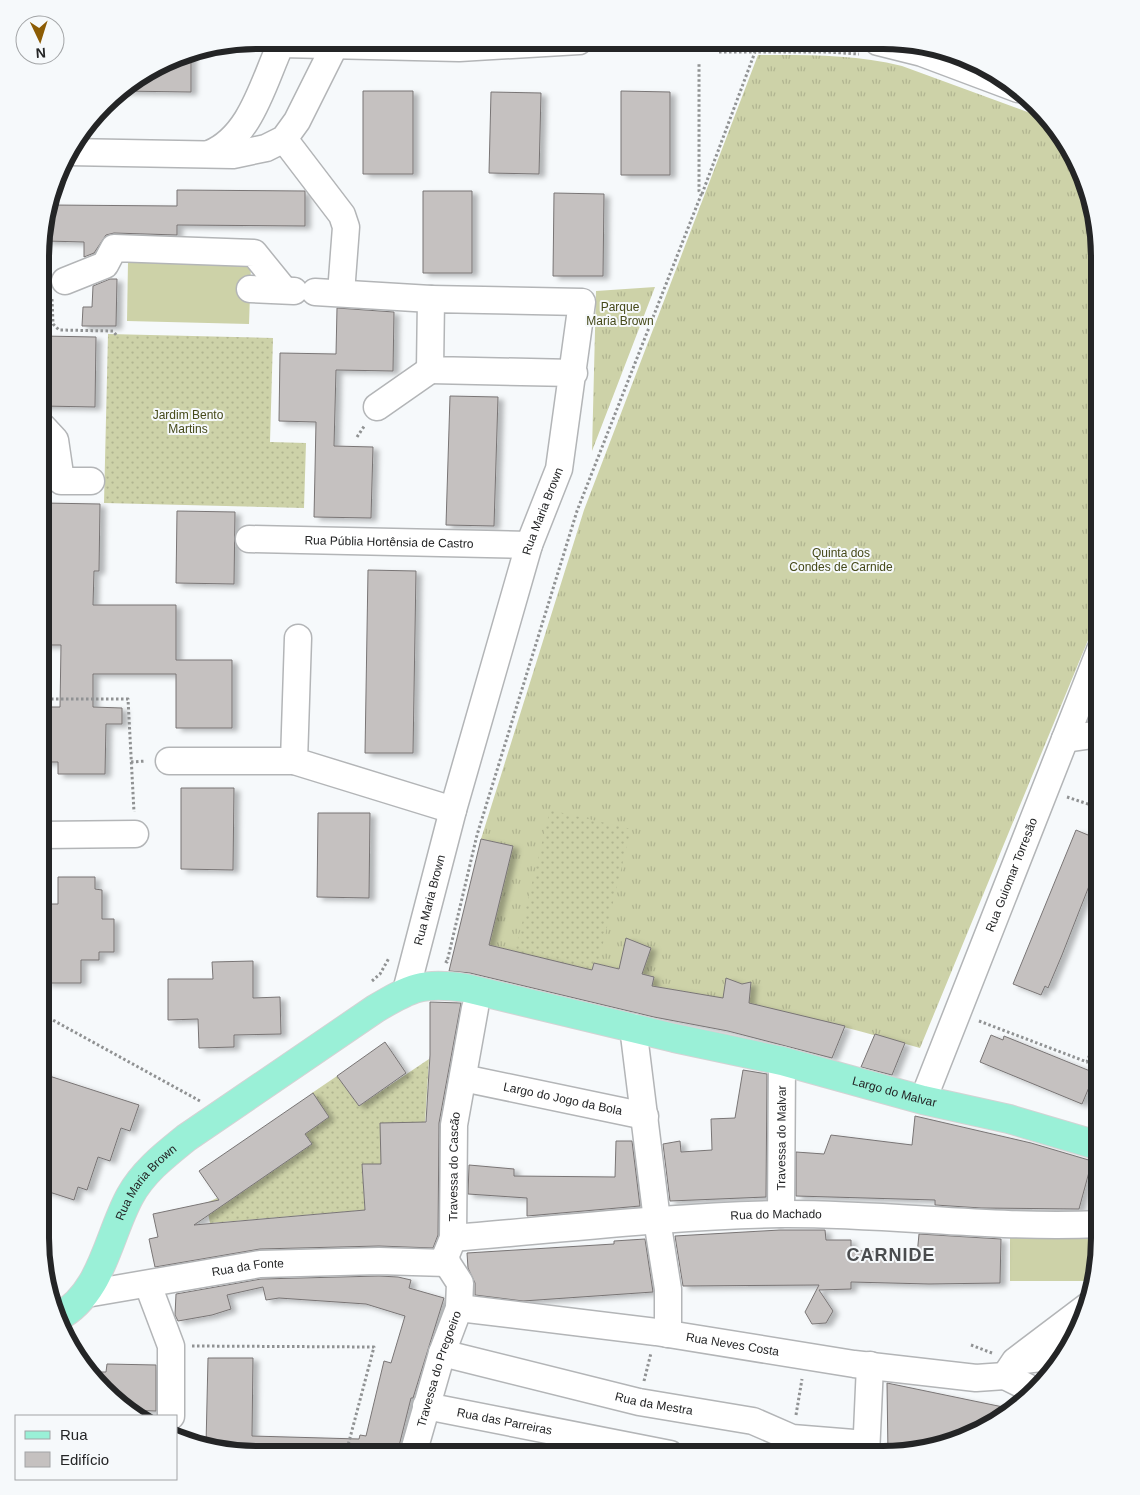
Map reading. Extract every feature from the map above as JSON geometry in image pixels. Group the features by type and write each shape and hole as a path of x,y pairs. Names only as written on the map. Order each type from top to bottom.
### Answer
{"main road":[{"path":"406,991 420,986 437,984 466,988 782,1060"},
{"name":"Rua Maria Brown","path":"86,1294 97,1274 130,1197 142,1178 186,1138 375,1009 406,991"},
{"name":"Largo do Malvar","path":"782,1060 923,1100 1009,1118 1091,1129"},
{"name":"Largo do Malvar","path":"1009,1118 1091,1143"},
{"path":"63,1313 86,1294"}],"street":[{"path":"209,154 226,146 240,132 279,49"},
{"path":"78,152 209,154 251,153 266,148 284,138 297,121 333,49"},
{"path":"884,49 912,51"},
{"path":"942,57 1011,93"},
{"path":"284,138 342,215 346,227 341,293"},
{"path":"58,288 104,265 114,248 254,252 299,291"},
{"path":"250,288 431,299 430,370"},
{"name":"Rua Maria Brown","path":"406,991 453,810 529,545 559,469 574,373 582,302 431,299"},
{"path":"377,407 430,370 574,373"},
{"path":"49,434 55,440 61,481 91,481"},
{"name":"Rua Públia Hortênsia de Castro","path":"249,539 529,545"},
{"path":"294,761 298,638"},
{"name":"Rua Guiomar Torresão","path":"923,1100 1091,673"},
{"path":"1065,739 1091,735"},
{"path":"169,761 294,761 453,810"},
{"path":"49,835 135,834"},
{"path":"463,1078 475,1008"},
{"path":"633,1027 657,1220 668,1289 668,1334"},
{"name":"Travessa do Malvar","path":"781,1214 782,1060"},
{"name":"Largo do Jogo da Bola","path":"463,1078 645,1116"},
{"name":"Travessa do Cascão","path":"453,1270 454,1125 463,1078"},
{"name":"Rua do Machado","path":"453,1270 657,1220 781,1214 850,1215 1054,1226 1091,1224"},
{"name":"Rua da Fonte","path":"86,1294 148,1285 260,1264 379,1261 453,1270"},
{"name":"Rua Neves Costa","path":"453,1270 668,1334 806,1357 976,1378 1053,1358"},
{"name":"Travessa do Pregoeiro","path":"415,1446 442,1353 453,1270"},
{"path":"148,1285 171,1346 171,1415"},
{"path":"1029,1386 1010,1368 1076,1315"},
{"name":"Rua da Mestra","path":"442,1353 639,1402 753,1421 790,1446"},
{"path":"866,1446 870,1365"},
{"name":"Rua das Parreiras","path":"426,1406 629,1446"}],"path":[{"path":"719,52 827,52 861,49"},
{"path":"701,195 755,52"},
{"path":"58,288 53,324 59,330 113,331 117,336"},
{"path":"49,699 128,699 135,834"},
{"path":"1044,790 1091,805"},
{"path":"957,1013 1087,1062 1091,1052"},
{"path":"49,1018 222,1114"},
{"path":"171,1346 374,1347 348,1446"},
{"path":"790,1446 806,1357"}],"green space":[{"name":"Quinta dos Condes de Carnide","path":"758,55 848,57 902,66 1035,115 1040,120 1056,141 1075,177 1084,203 1091,244 1091,633 920,1048 787,1013 720,998 652,986 654,977 594,963 592,970 489,945 512,846 481,839 584,510"},
{"path":"128,262 251,265 249,324 127,321"},
{"name":"Parque Maria Brown","path":"655,287 592,451 596,291"},
{"name":"Jardim Bento Martins","path":"108,334 273,338 270,442 306,443 304,508 104,503"},
{"path":"550,810 631,829 598,964 594,963 592,970 515,952"},
{"path":"429,1059 425,1123 406,1164 362,1165 365,1210 210,1223 206,1203 217,1198 223,1205 312,1144 305,1134 329,1117 312,1093 337,1076 359,1106"},
{"path":"1010,1233 1091,1233 1091,1251 1086,1281 1010,1281"}],"building":[{"path":"191,60 191,92 131,91 165,70"},
{"path":"363,91 413,91 413,174 363,174"},
{"path":"621,91 670,92 670,175 621,175"},
{"path":"491,92 541,93 539,174 489,173"},
{"path":"177,190 305,191 305,226 177,225 177,235 114,233 106,235 94,253 84,257 84,242 49,241 56,205 177,206"},
{"path":"423,191 472,191 472,273 423,273"},
{"path":"554,193 604,194 603,276 553,276"},
{"path":"110,279 117,279 116,326 82,326 83,307 92,307 93,286"},
{"path":"337,308 394,312 393,371 336,370 334,446 373,447 371,518 314,517 316,422 279,421 280,353 336,354"},
{"path":"49,336 96,337 95,407 49,406"},
{"path":"450,396 498,397 494,526 446,525"},
{"path":"49,503 100,504 99,571 94,571 93,605 176,605 176,660 232,660 232,728 176,728 176,674 93,674 93,707 122,708 122,724 106,724 105,774 58,774 58,762 49,762 49,707 60,707 61,645 49,645"},
{"path":"177,511 235,512 234,584 176,583"},
{"path":"368,570 416,571 413,753 365,753"},
{"path":"181,788 234,788 233,870 181,869"},
{"path":"318,813 370,813 369,898 317,897"},
{"path":"1076,830 1091,836 1091,881 1048,988 1045,986 1041,995 1013,984"},
{"path":"481,839 513,846 489,945 592,970 594,963 619,969 626,938 651,948 642,974 654,977 652,986 723,998 726,978 742,984 751,982 749,1003 845,1026 832,1058 728,1031 654,1017 470,973 449,971"},
{"path":"58,877 95,877 95,889 102,890 102,919 114,919 114,952 99,952 99,960 81,960 81,983 49,983 49,904 58,904"},
{"path":"253,961 253,998 280,997 281,1034 234,1035 234,1047 199,1048 198,1019 168,1020 168,979 213,979 212,962"},
{"path":"430,1002 461,1003 439,1123 438,1235 433,1248 379,1246 260,1249 155,1267 149,1239 158,1237 153,1214 219,1200 199,1171 313,1093 329,1117 305,1134 312,1144 194,1225 365,1210 362,1164 381,1164 380,1123 426,1122 430,1055"},
{"path":"875,1034 905,1043 892,1075 861,1067"},
{"path":"991,1035 1003,1040 1004,1036 1091,1071 1091,1083 1082,1104 980,1062"},
{"path":"385,1042 406,1073 359,1106 337,1076"},
{"path":"743,1070 767,1074 766,1197 670,1201 663,1144 680,1141 681,1152 712,1150 711,1119 735,1118"},
{"path":"49,1076 139,1105 130,1131 121,1128 110,1161 98,1157 87,1190 78,1187 74,1200 49,1192"},
{"path":"915,1116 1031,1143 1091,1161 1091,1165 1079,1209 981,1208 935,1205 935,1200 796,1196 796,1152 824,1154 831,1135 912,1145"},
{"path":"616,1141 632,1141 640,1206 527,1216 527,1198 468,1194 469,1165 514,1169 514,1176 615,1177"},
{"path":"780,1230 825,1230 826,1240 851,1240 851,1250 917,1255 919,1234 1001,1239 1000,1283 851,1282 851,1289 819,1290 833,1311 826,1323 812,1324 805,1312 819,1285 683,1286 675,1236"},
{"path":"645,1239 653,1292 523,1301 475,1295 475,1283 468,1268 467,1253 614,1244 614,1241"},
{"path":"398,1277 411,1280 409,1288 444,1298 413,1398 411,1398 399,1446 244,1446 206,1440 208,1358 253,1358 252,1436 359,1439 360,1435 366,1436 384,1361 391,1363 405,1316 366,1304 279,1298 266,1300 263,1287 227,1295 231,1309 212,1315 178,1321 175,1315 176,1294 261,1279"},
{"path":"107,1364 156,1365 156,1411 140,1410 130,1403 98,1372 106,1372"},
{"path":"887,1383 1003,1407 975,1425 950,1435 923,1442 888,1446"}],"district":[{"name":"CARNIDE","path":"891,1255"}]}
